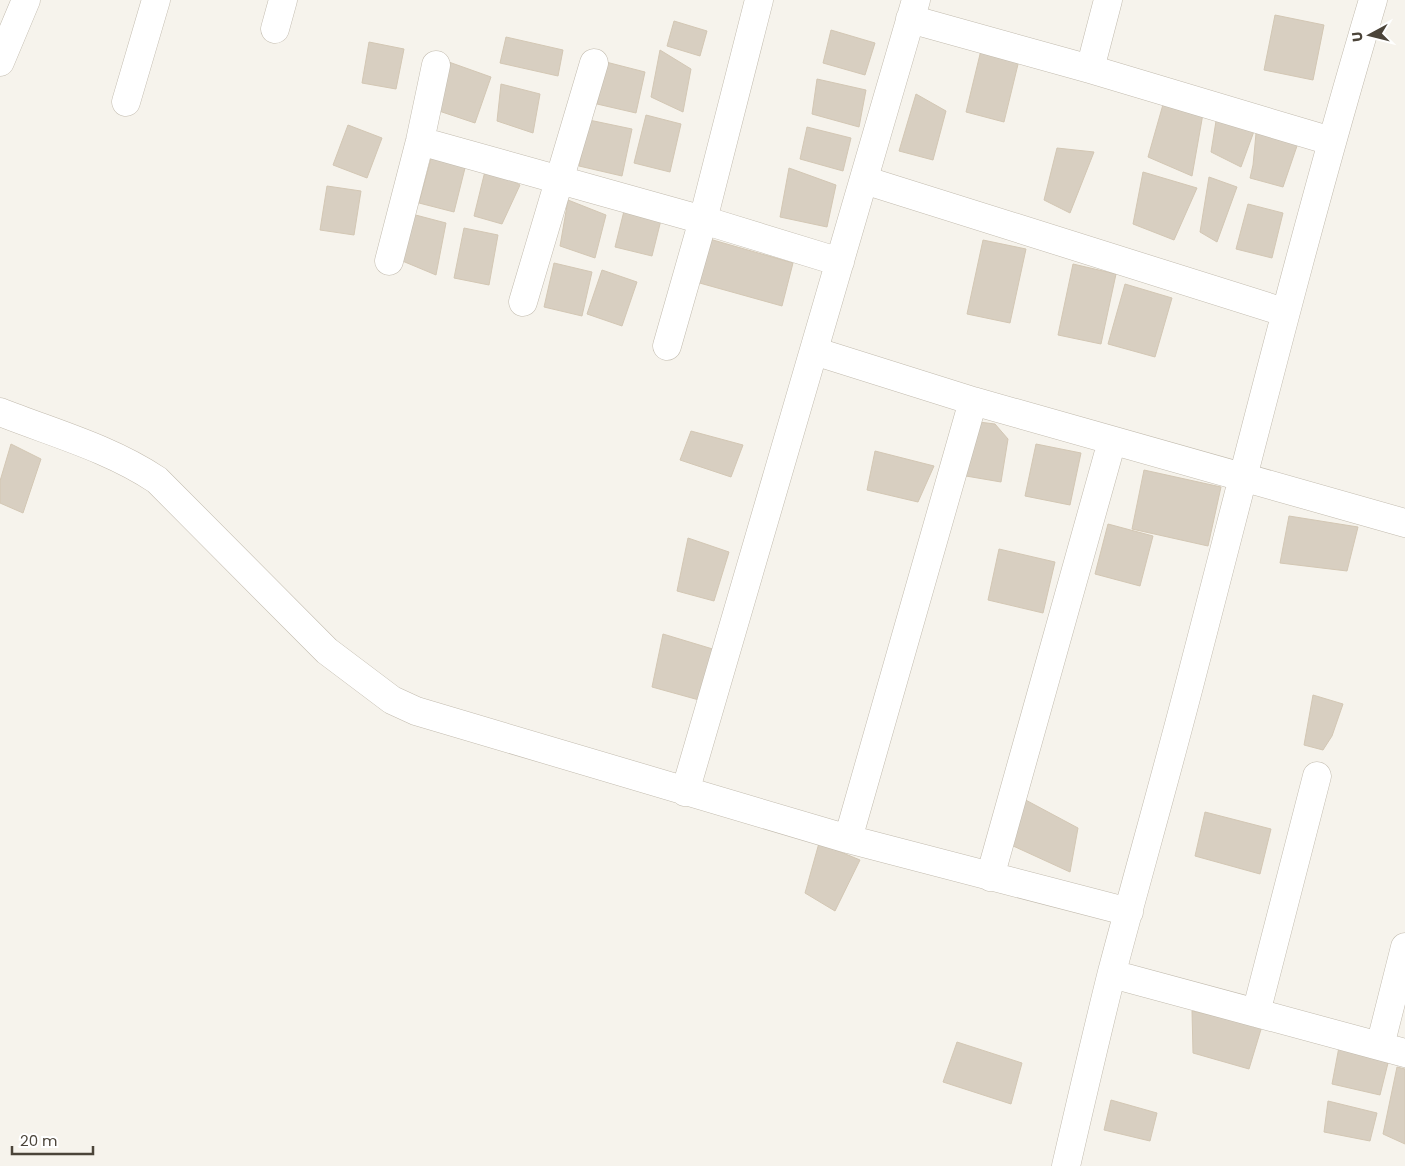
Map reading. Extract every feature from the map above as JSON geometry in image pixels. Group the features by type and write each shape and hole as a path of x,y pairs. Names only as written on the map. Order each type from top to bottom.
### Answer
{"street":[{"path":"0,62 26,0"},
{"path":"126,102 156,0"},
{"path":"275,29 283,0"},
{"path":"667,346 759,0"},
{"path":"1090,69 1108,0"},
{"path":"1066,1166 1112,974 1284,312 1326,168 1330,141 1373,0"},
{"path":"686,792 913,9 1090,69 1330,141"},
{"path":"524,302 594,63"},
{"path":"389,261 420,142 436,65"},
{"path":"420,142 702,220 840,262"},
{"path":"864,180 1284,312"},
{"path":"814,351 973,401 1112,441 1242,475 1405,523"},
{"path":"848,839 973,401"},
{"path":"0,412 101,449 132,463 157,480 327,651 392,700 416,711 848,839 1129,912"},
{"path":"990,877 1112,441"},
{"path":"1256,1013 1317,776"},
{"path":"1112,974 1392,1049 1405,947"}],"building":[{"path":"1275,15 1324,25 1313,80 1264,70"},
{"path":"674,21 707,31 700,56 667,46"},
{"path":"831,30 875,43 865,75 823,63"},
{"path":"506,37 563,50 558,76 500,63"},
{"path":"369,42 404,49 396,89 362,83"},
{"path":"982,46 1020,56 1004,122 966,112"},
{"path":"660,50 691,69 683,112 651,97"},
{"path":"446,61 491,77 475,123 430,108"},
{"path":"606,62 645,72 636,113 597,104"},
{"path":"817,79 866,90 859,127 812,114"},
{"path":"501,84 540,94 533,133 497,121"},
{"path":"916,94 946,111 933,160 899,151"},
{"path":"1164,101 1204,108 1192,176 1148,157"},
{"path":"646,115 681,124 670,172 634,163"},
{"path":"1217,115 1257,123 1241,167 1211,152"},
{"path":"589,120 632,129 622,176 579,166"},
{"path":"1257,123 1298,143 1283,187 1250,178"},
{"path":"348,125 382,138 367,178 333,165"},
{"path":"807,127 851,138 843,171 800,159"},
{"path":"1057,148 1094,152 1070,213 1044,200"},
{"path":"433,151 467,160 454,212 419,203"},
{"path":"486,167 520,185 502,224 474,216"},
{"path":"789,168 836,185 827,227 780,217"},
{"path":"1143,172 1197,188 1174,240 1133,224"},
{"path":"1209,177 1237,187 1217,242 1200,232"},
{"path":"327,186 361,191 354,235 320,230"},
{"path":"568,200 606,215 595,258 560,246"},
{"path":"1248,204 1283,213 1272,258 1236,249"},
{"path":"625,207 662,216 652,256 615,247"},
{"path":"408,213 446,223 436,275 400,260"},
{"path":"464,228 498,235 489,285 454,278"},
{"path":"706,238 793,263 782,306 696,282"},
{"path":"983,240 1026,249 1010,323 967,314"},
{"path":"554,263 592,272 582,316 544,307"},
{"path":"1073,264 1116,274 1101,344 1058,335"},
{"path":"602,270 637,282 622,326 587,314"},
{"path":"1125,284 1172,298 1155,357 1108,344"},
{"path":"979,422 995,424 1008,439 1001,482 966,476"},
{"path":"691,431 743,445 731,477 680,460"},
{"path":"11,444 41,459 23,513 0,503 0,481"},
{"path":"1036,444 1081,453 1070,505 1025,496"},
{"path":"875,451 934,466 918,502 867,490"},
{"path":"1144,470 1221,487 1208,546 1132,529"},
{"path":"1289,516 1358,527 1347,571 1280,563"},
{"path":"1108,524 1153,536 1140,586 1095,574"},
{"path":"688,538 729,552 714,601 677,591"},
{"path":"999,549 1055,562 1043,613 988,600"},
{"path":"663,634 716,650 699,700 652,687"},
{"path":"1313,695 1343,704 1332,736 1323,750 1304,745"},
{"path":"1020,797 1078,828 1070,872 1011,845"},
{"path":"1205,812 1271,829 1260,874 1195,856"},
{"path":"819,843 860,860 835,911 805,893"},
{"path":"1192,1011 1262,1026 1249,1069 1193,1053"},
{"path":"957,1042 1022,1063 1011,1104 943,1082"},
{"path":"1339,1047 1388,1063 1380,1095 1332,1084"},
{"path":"1397,1067 1405,1069 1405,1144 1383,1134"},
{"path":"1111,1100 1157,1113 1150,1141 1104,1130"},
{"path":"1328,1101 1377,1113 1370,1141 1324,1132"}]}
